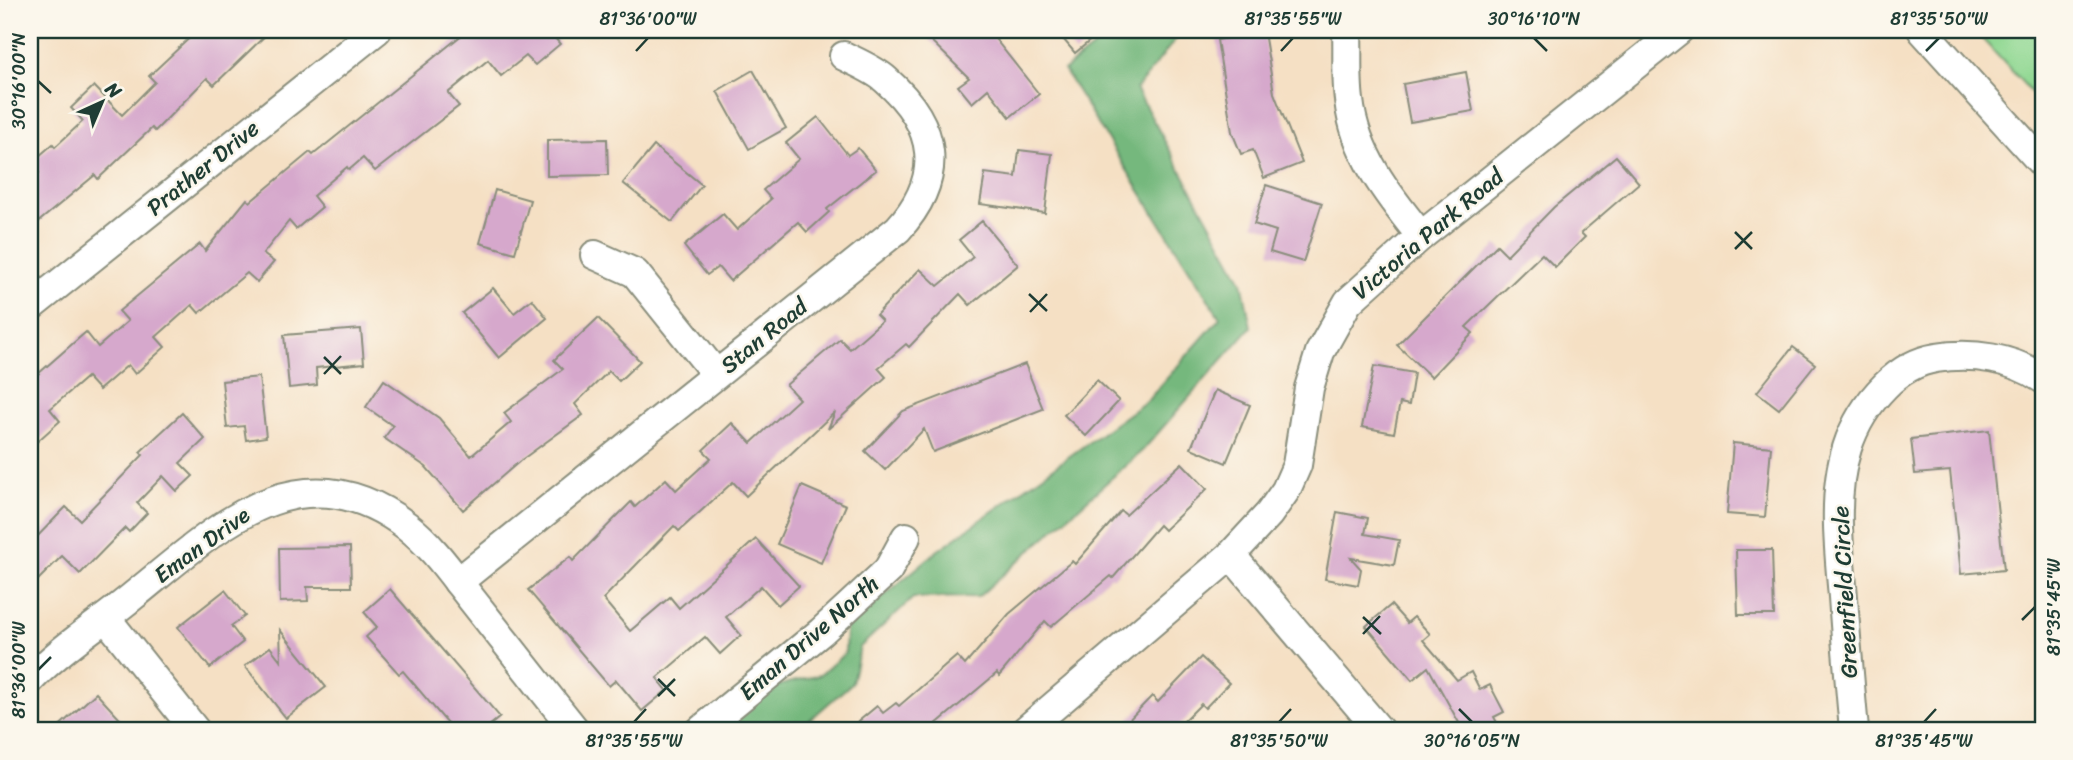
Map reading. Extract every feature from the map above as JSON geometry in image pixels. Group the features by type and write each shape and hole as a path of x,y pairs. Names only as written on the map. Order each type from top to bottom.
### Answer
{"street":[{"name":"Prather Drive","path":"30,307 377,30"},
{"path":"1347,30 1349,101 1357,134 1368,164 1421,236"},
{"name":"Victoria Park Road","path":"1026,730 1231,555 1269,514 1297,465 1309,388 1332,324 1348,302 1421,236 1679,30"},
{"path":"1922,30 2043,164"},
{"name":"Stan Road","path":"458,582 898,229 916,209 927,184 932,161 926,135 911,107 885,79 844,55"},
{"path":"595,256 635,273 716,374"},
{"name":"Greenfield Circle","path":"1854,730 1839,551 1839,502 1846,451 1858,419 1873,398 1892,379 1910,366 1931,358 1957,355 1987,357 2012,363 2043,379"},
{"name":"Eman Drive","path":"30,680 229,520 268,501 308,493 359,500 386,511 409,528 458,582"},
{"name":"Eman Drive North","path":"701,730 821,632 888,570 906,537"},
{"path":"1231,555 1379,730"},
{"path":"458,582 575,730"},
{"path":"106,618 195,730"}],"green space":[{"path":"1115,30 1183,30 1136,89 1242,281 1251,327 1143,450 978,597 913,598 860,647 852,683 798,730 718,730 769,688 820,675 845,653 846,628 937,551 1148,400 1220,318 1064,70"},
{"path":"1974,30 2043,30 2043,105"}],"building":[{"path":"198,30 271,30 214,85 207,78 155,131 152,128 98,179 95,175 37,223 30,214 30,181 39,173 31,163 53,144 55,147 83,121 71,108 94,86 122,115 155,82 149,76"},
{"path":"468,30 548,30 560,44 535,65 526,56 501,76 488,60 448,93 459,106 375,171 363,158 349,170 347,167 313,196 322,207 296,229 289,221 263,254 274,262 257,282 247,273 199,313 192,305 156,337 165,347 135,374 128,365 99,390 87,377 50,409 60,421 30,448 30,381 86,332 98,347 128,321 119,311 200,244 205,251 247,199 250,202 310,152 313,155"},
{"path":"920,30 988,30 1039,94 1010,117 988,89 972,103 958,86 969,78"},
{"path":"1076,30 1103,30 1075,53 1064,40"},
{"path":"1264,32 1274,93 1302,163 1264,178 1253,150 1241,154 1232,132 1217,40"},
{"path":"753,70 786,128 749,149 717,91"},
{"path":"1466,72 1473,111 1410,122 1403,84"},
{"path":"818,117 848,155 858,148 876,170 827,209 829,212 807,232 798,222 730,281 718,267 707,275 684,246 723,214 737,230 771,199 763,190 799,159 786,143"},
{"path":"607,139 608,175 547,176 547,140"},
{"path":"654,146 702,185 672,222 623,183"},
{"path":"1019,150 1052,154 1045,213 980,204 985,173 1016,177"},
{"path":"1616,156 1639,183 1581,233 1585,237 1555,267 1542,254 1466,327 1473,333 1431,377 1397,345 1497,245 1507,255 1554,207"},
{"path":"1266,185 1322,203 1303,262 1270,252 1276,231 1254,224"},
{"path":"495,190 530,200 515,253 480,243"},
{"path":"982,221 1018,265 970,305 960,294 909,347 906,344 878,368 886,377 828,429 835,412 746,496 733,482 679,531 674,526 603,599 630,631 670,597 679,608 756,539 799,586 778,605 761,586 726,617 741,635 720,654 705,637 657,678 667,690 642,711 616,680 609,686 528,590 570,557 573,561 631,502 635,507 666,479 676,490 711,458 703,450 732,423 751,443 799,399 786,385 840,339 850,349 882,321 876,315 920,269 938,286 973,257 959,240"},
{"path":"493,288 514,313 532,299 547,318 499,358 462,313"},
{"path":"598,318 640,361 619,381 609,371 575,404 583,415 520,461 463,510 426,467 384,438 393,426 366,407 384,380 439,418 471,456 511,422 504,413 563,369 554,360"},
{"path":"361,329 364,363 316,368 317,385 289,388 284,335"},
{"path":"1793,347 1815,364 1779,409 1757,392"},
{"path":"1025,364 1043,409 933,452 924,429 885,470 865,451 903,411"},
{"path":"1374,366 1414,373 1409,405 1400,403 1394,433 1362,427"},
{"path":"259,377 266,437 246,440 244,426 227,428 222,381"},
{"path":"1097,380 1119,401 1086,436 1064,415"},
{"path":"1215,390 1250,405 1226,463 1191,448"},
{"path":"182,413 205,439 180,463 193,476 177,491 163,476 137,503 147,513 129,532 125,528 80,574 62,556 30,588 30,544 66,507 80,520 143,455 140,452"},
{"path":"1989,430 2004,570 1961,574 1950,471 1915,474 1911,439"},
{"path":"1733,443 1771,447 1765,517 1727,514"},
{"path":"1182,463 1207,489 1164,530 1159,525 1113,578 1111,576 1051,627 1045,621 999,676 997,673 929,730 848,730 877,706 883,713 896,703 899,706 957,656 965,665 1009,614 1072,561 1075,564 1121,511 1126,515"},
{"path":"802,486 846,505 821,563 777,544"},
{"path":"1337,512 1368,518 1365,534 1399,540 1394,565 1351,558 1361,569 1358,585 1325,579"},
{"path":"350,547 351,587 307,587 308,601 280,602 279,548"},
{"path":"1736,550 1772,550 1774,615 1738,615"},
{"path":"390,589 500,717 484,730 453,730 403,671 399,674 366,637 377,627 364,612"},
{"path":"225,590 245,616 231,626 243,642 210,668 178,627"},
{"path":"1391,605 1407,623 1414,617 1430,634 1423,640 1457,680 1471,672 1480,690 1490,685 1504,712 1494,717 1501,730 1463,730 1428,667 1412,680 1366,626"},
{"path":"280,630 326,687 286,718 245,666 270,647 281,661"},
{"path":"1201,657 1229,683 1205,708 1201,704 1175,730 1119,730 1152,696 1158,702"},
{"path":"96,693 130,730 55,730"}]}
